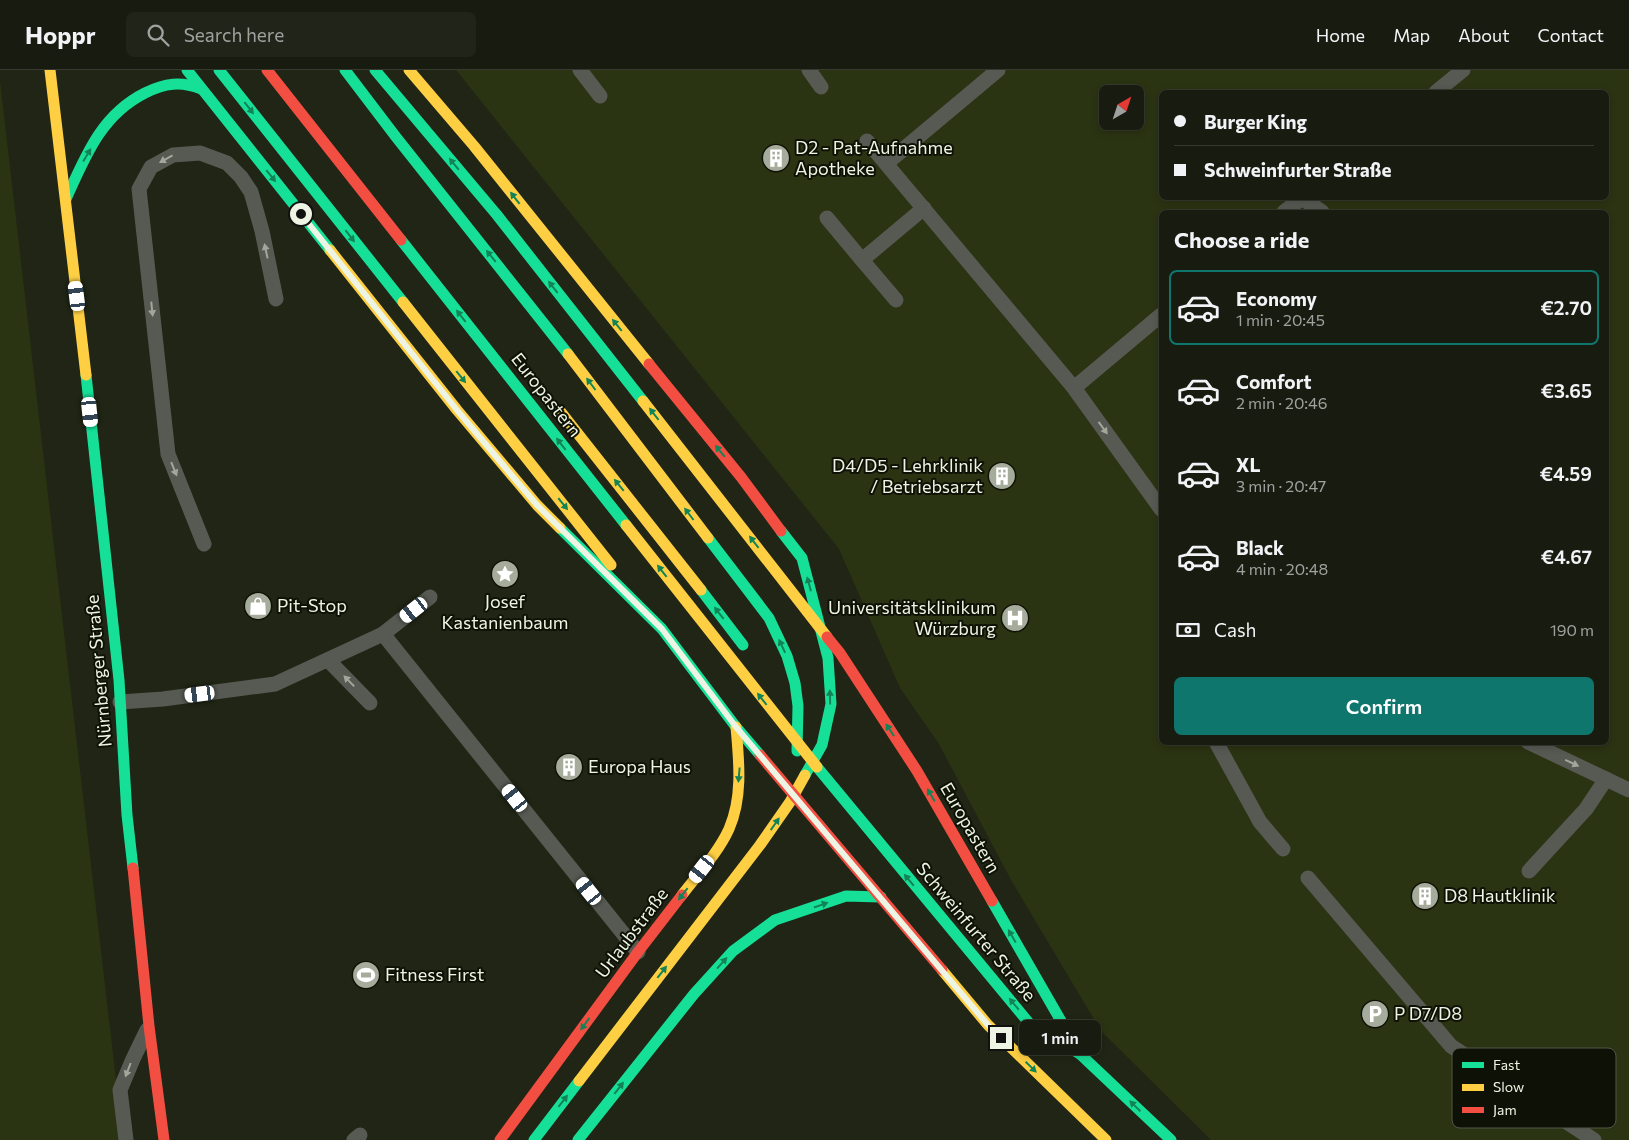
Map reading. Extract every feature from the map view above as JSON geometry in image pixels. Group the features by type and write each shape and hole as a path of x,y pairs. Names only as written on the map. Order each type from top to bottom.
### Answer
{"main road":[{"name":"Nürnberger Straße","path":"50,70 110,587 127,815 149,1026 164,1140"},
{"path":"187,70 457,410 537,505 662,629"},
{"path":"219,70 662,629 736,727 988,1025 1106,1140"},
{"name":"Europastern","path":"267,70 836,792"},
{"path":"345,70 537,313 769,618 789,660 796,687 799,715 798,745 790,802"},
{"name":"Europastern","path":"375,70 497,215 840,653 917,771 1080,1054"},
{"path":"409,70 474,146 742,478 802,558 828,658 831,704 822,745 790,802 760,845 534,1140"},
{"path":"66,198 82,164 101,132 118,110 135,98 164,85 177,82 201,89"},
{"name":"Europastern","path":"554,404 659,535 748,652"},
{"path":"777,699 798,745"},
{"name":"Urlaubstraße","path":"500,1140 638,952 713,855 728,831 735,812 740,770 736,727"},
{"name":"Schweinfurter Straße","path":"836,792 1029,1022 1080,1054 1171,1140"},
{"path":"578,1140 694,994 733,951 775,920 846,896 881,897"}],"lane":[{"path":"580,70 600,96"},
{"path":"809,70 821,87"},
{"path":"887,163 998,70"},
{"path":"1438,90 1463,70"},
{"path":"867,141 1074,388 1159,505"},
{"path":"204,544 168,454 139,189 151,167 173,155 200,153 227,163 251,192 262,231 276,299"},
{"path":"1287,210 1299,200"},
{"path":"1305,200 1319,210"},
{"path":"862,260 924,208"},
{"path":"827,218 896,300"},
{"path":"1074,388 1159,317"},
{"path":"120,702 163,699 275,684 383,634 430,597"},
{"path":"383,634 638,952"},
{"path":"328,660 370,703"},
{"path":"1218,745 1260,822 1283,848"},
{"path":"1534,745 1629,790"},
{"path":"1529,871 1586,809 1606,779"},
{"path":"1308,878 1453,1048"},
{"path":"126,1140 120,1090 149,1026"},
{"path":"1576,1128 1594,1140"}],"shaded area":[{"name":"Universitätsklinikum Würzburg","path":"456,70 1629,70 1629,1140 1211,1140 1101,1031 1011,880 939,744 900,688 839,549"},
{"path":"0,81 70,684 123,1140 0,1140"}],"traffic: fast":[{"path":"187,70 330,250"},
{"path":"219,70 403,302"},
{"path":"345,70 568,354"},
{"path":"375,70 497,215 643,401"},
{"path":"66,199 96,138 117,113 130,102 145,93 166,85 180,84 201,89"},
{"path":"401,240 626,525"},
{"path":"86,375 119,680 127,815 133,868"},
{"path":"560,528 662,629 736,727 760,755"},
{"path":"781,531 802,558 828,658 831,704 822,745 805,775"},
{"path":"708,538 769,618 787,656 795,683 798,706 797,751"},
{"path":"701,590 743,645"},
{"path":"817,767 1029,1023 1080,1054"},
{"path":"578,1140 694,994 733,951 775,920 846,896 881,897"},
{"path":"992,901 1080,1054 1171,1140"},
{"path":"534,1140 579,1081"}],"traffic: slow":[{"path":"50,70 86,375"},
{"path":"409,70 474,146 649,364"},
{"path":"330,250 457,410 537,505 560,528"},
{"path":"403,302 611,565"},
{"path":"568,354 708,538"},
{"path":"643,401 827,637"},
{"path":"560,411 701,590"},
{"path":"626,525 817,767"},
{"path":"682,895 719,846 729,829 733,817 739,779 736,727"},
{"path":"579,1081 760,845 790,802 805,775"},
{"path":"942,970 988,1025 1106,1140"}],"traffic: jam":[{"path":"267,70 401,240"},
{"path":"649,364 741,477 781,531"},
{"path":"827,637 840,653 917,771 992,901"},
{"path":"760,755 942,970"},
{"path":"133,868 149,1026 164,1140"},
{"path":"500,1140 682,895"}],"place":[{"name":"D2 - Pat-Aufnahme Apotheke","path":"776,158"},
{"name":"D4/D5 - Lehrklinik / Betriebsarzt","path":"1002,476"},
{"name":"Josef Kastanienbaum","path":"505,574"},
{"name":"Pit-Stop","path":"258,606"},
{"name":"Universitätsklinikum Würzburg","path":"1015,618"},
{"name":"Europa Haus","path":"569,767"},
{"name":"D8 Hautklinik","path":"1425,896"},
{"name":"Fitness First","path":"366,975"},
{"name":"P D7/D8","path":"1375,1014"}],"route":[{"path":"301,214 457,410 537,505 662,629 736,727 1001,1038"}]}
